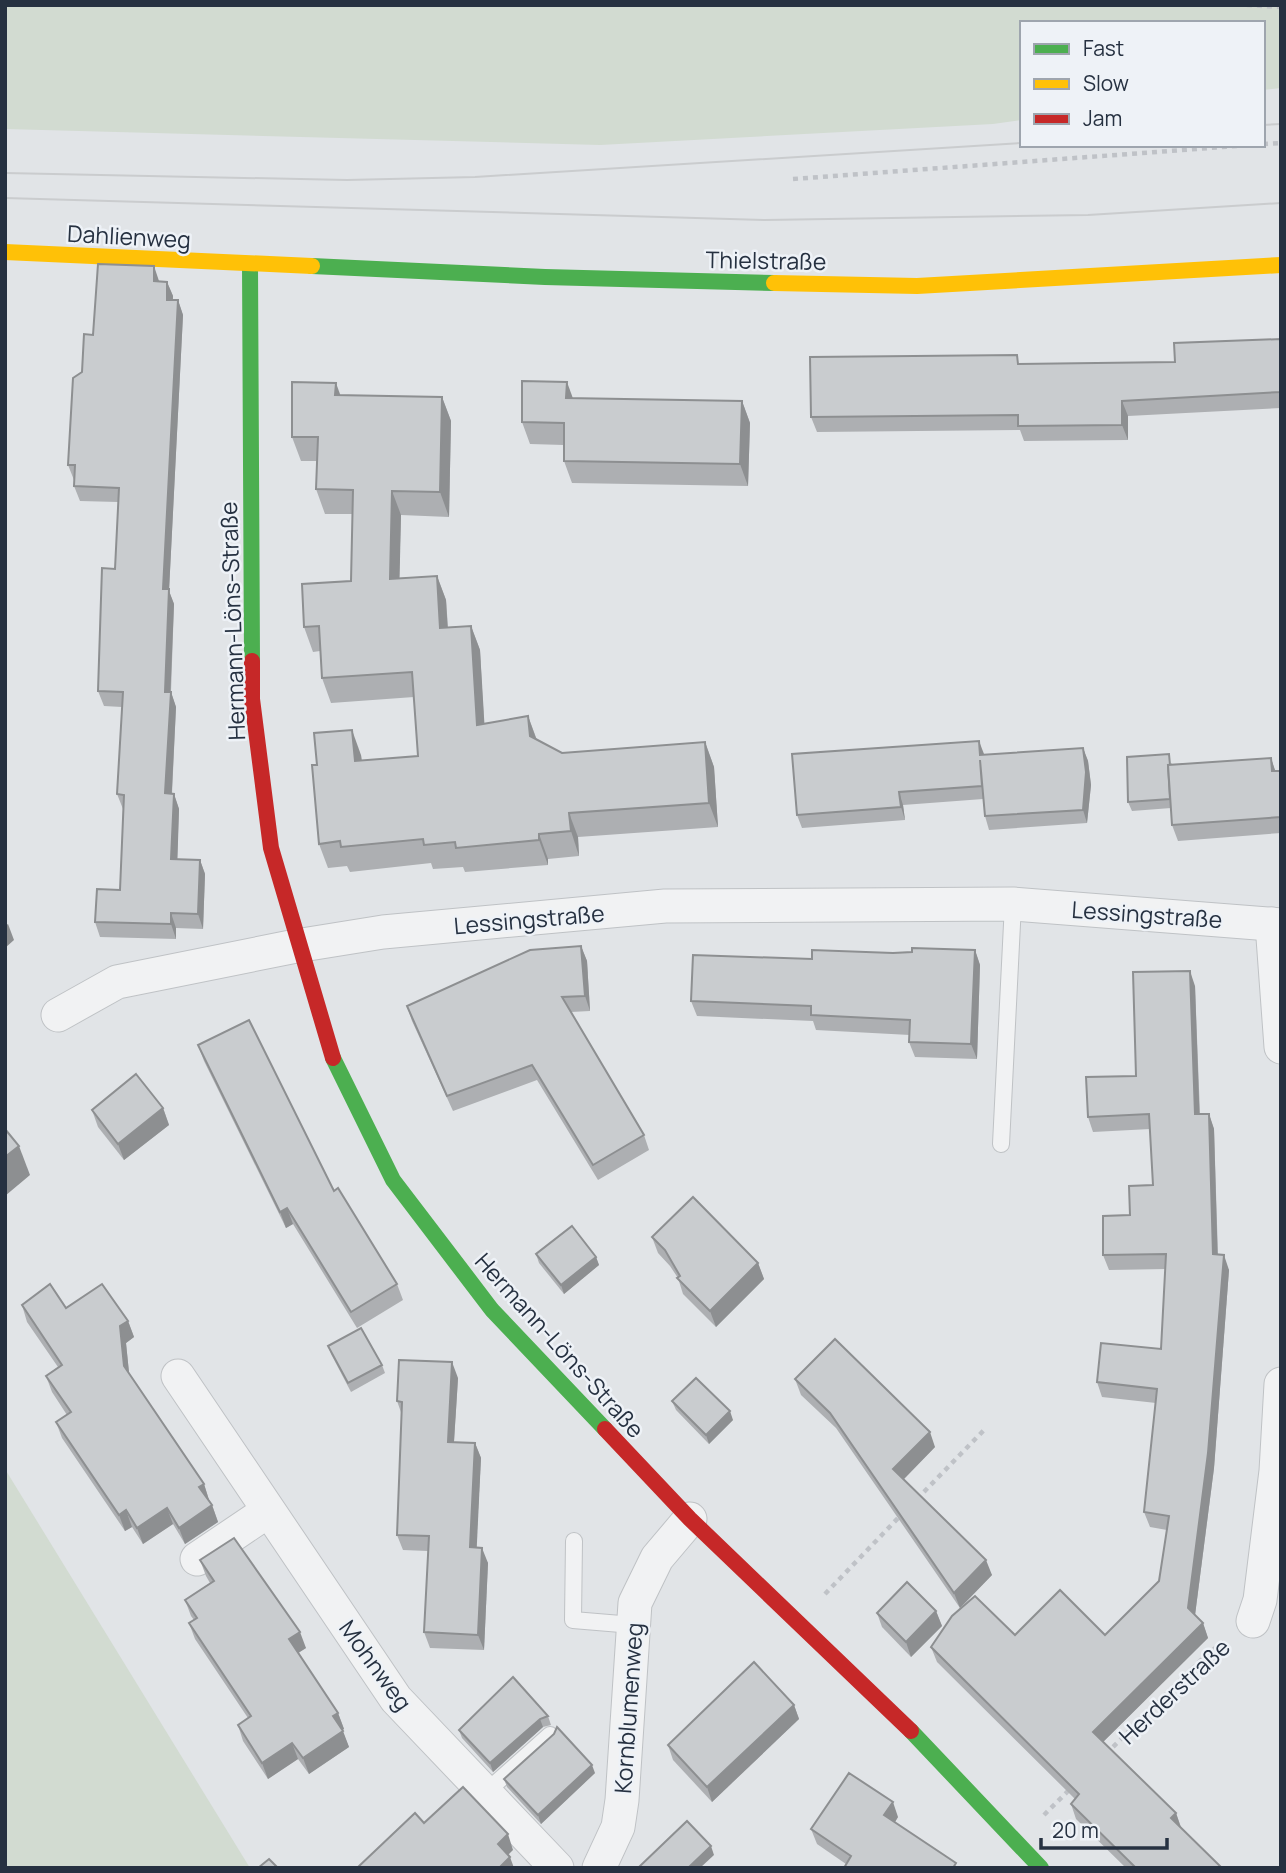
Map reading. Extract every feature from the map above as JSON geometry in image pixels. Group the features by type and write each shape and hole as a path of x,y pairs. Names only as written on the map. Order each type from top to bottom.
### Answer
{"street":[{"name":"Dahlienweg","path":"5,252 250,265"},
{"name":"Thielstraße","path":"250,265 545,277 917,286 1281,264"},
{"name":"Hermann-Löns-Straße","path":"250,265 252,699 271,848 296,946 328,1048 393,1180 492,1310 690,1519 896,1715 1041,1868"},
{"name":"Lessingstraße","path":"58,1016 117,982 296,946 383,932 665,906 1013,904 1276,924"},
{"path":"1276,924 1281,1047"},
{"name":"Mohnweg","path":"178,1376 396,1699 557,1868"},
{"path":"1253,1621 1260,1600 1278,1471 1281,1384"},
{"path":"197,1559 268,1511"},
{"name":"Kornblumenweg","path":"599,1868 618,1827 622,1800 635,1603 657,1558 690,1519"}],"lane":[{"path":"1001,1144 1013,904"},
{"path":"574,1541 573,1620 633,1625"},
{"path":"486,1792 550,1735"}],"path":[{"path":"1247,5 1281,7"},
{"path":"793,179 1223,147"},
{"path":"798,1622 985,1429"},
{"name":"Herderstraße","path":"1099,1760 1207,1654 1253,1621"},
{"path":"1016,1843 1079,1780"}],"shaded area":[{"path":"5,5 1281,5 1281,88 1265,90 1265,21 1020,21 1020,120 993,124 600,145 5,129"},
{"path":"5,1469 250,1868 5,1868"}],"building":[{"path":"98,264 154,266 154,281 167,282 167,300 178,300 163,589 169,589 165,692 171,692 165,793 174,794 171,859 200,860 198,914 171,913 171,924 95,922 97,889 120,890 124,795 117,794 123,692 98,691 102,568 115,569 119,488 74,486 75,465 68,465 73,378 82,372 84,334 93,335"},
{"path":"1281,339 1281,392 1122,401 1122,425 1018,426 1018,415 811,417 810,357 1017,355 1018,364 1175,362 1174,343"},
{"path":"522,381 567,382 566,398 742,401 740,464 564,461 564,423 522,422"},
{"path":"292,382 336,383 335,395 442,397 440,492 392,491 390,579 437,576 440,628 471,626 477,725 528,716 530,736 562,753 705,742 709,803 569,813 571,831 539,834 539,840 456,848 455,842 424,845 423,839 341,847 340,841 319,844 312,765 317,765 314,733 352,730 355,761 418,756 412,672 322,678 319,626 304,627 302,584 351,581 353,490 316,489 318,437 292,437"},
{"path":"979,741 980,755 1083,748 1086,772 1083,810 985,816 980,760 982,786 899,792 901,807 797,815 792,754"},
{"path":"1169,754 1170,799 1128,802 1127,757"},
{"path":"1271,758 1272,771 1281,771 1281,817 1172,825 1168,765"},
{"path":"581,946 585,996 562,997 644,1135 593,1165 532,1065 447,1096 407,1006 530,950"},
{"path":"912,948 975,950 971,1044 909,1042 910,1020 811,1015 811,1006 691,1001 693,955 812,959 812,950 893,953 912,952"},
{"path":"1190,971 1195,1114 1209,1114 1213,1254 1224,1255 1208,1453 1188,1608 1203,1623 1093,1732 1176,1813 1171,1818 1222,1868 1136,1868 1071,1804 1079,1794 931,1647 952,1616 975,1596 1015,1635 1060,1590 1105,1635 1159,1581 1169,1516 1144,1512 1157,1389 1097,1382 1101,1343 1161,1349 1166,1254 1103,1255 1103,1216 1130,1215 1129,1186 1153,1185 1149,1114 1088,1117 1086,1077 1136,1076 1133,972"},
{"path":"249,1020 334,1191 338,1188 397,1284 351,1312 287,1208 280,1212 198,1045"},
{"path":"136,1074 163,1108 118,1144 92,1110"},
{"path":"5,1129 19,1146 5,1157"},
{"path":"693,1197 758,1263 710,1311 677,1278 680,1276 665,1250 652,1237"},
{"path":"572,1226 596,1257 561,1285 536,1254"},
{"path":"50,1284 66,1308 102,1284 128,1321 120,1326 124,1366 204,1484 199,1487 212,1505 179,1528 167,1508 137,1528 126,1510 119,1515 56,1422 71,1412 46,1376 62,1365 22,1305"},
{"path":"361,1328 382,1365 348,1383 328,1346"},
{"path":"835,1339 930,1432 893,1469 986,1560 954,1593 830,1413 795,1379"},
{"path":"399,1360 452,1362 448,1442 475,1443 470,1547 482,1548 478,1635 424,1632 429,1536 397,1535 402,1402 397,1401"},
{"path":"696,1378 730,1411 706,1435 672,1401"},
{"path":"234,1538 300,1632 289,1639 338,1713 333,1716 343,1731 303,1758 292,1743 262,1763 238,1725 251,1716 189,1623 197,1618 185,1600 214,1581 200,1560"},
{"path":"907,1582 936,1611 906,1642 877,1613"},
{"path":"754,1662 794,1705 707,1787 668,1745"},
{"path":"513,1677 548,1716 540,1719 490,1763 459,1730"},
{"path":"557,1727 592,1765 538,1815 504,1779 554,1734"},
{"path":"849,1773 893,1802 884,1815 956,1863 953,1868 844,1868 851,1856 811,1829"},
{"path":"463,1787 508,1834 498,1844 510,1857 499,1868 357,1868 415,1813 424,1823"},
{"path":"687,1821 711,1846 688,1868 640,1866"},
{"path":"269,1859 278,1868 258,1868"}],"tram line":[{"path":"1265,125 1281,124"},
{"path":"5,173 347,180 475,177 1020,143"},
{"path":"5,198 765,220 1088,215 1281,203"}],"traffic: fast":[{"path":"250,265 252,661"},
{"path":"312,266 545,277 774,283"},
{"path":"333,1058 393,1180 492,1310 605,1429"},
{"path":"911,1731 1041,1868"}],"traffic: slow":[{"path":"5,252 312,266"},
{"path":"774,283 917,286 1281,265"}],"traffic: jam":[{"path":"252,661 252,699 271,848 333,1058"},
{"path":"605,1429 690,1519 911,1731"}]}
